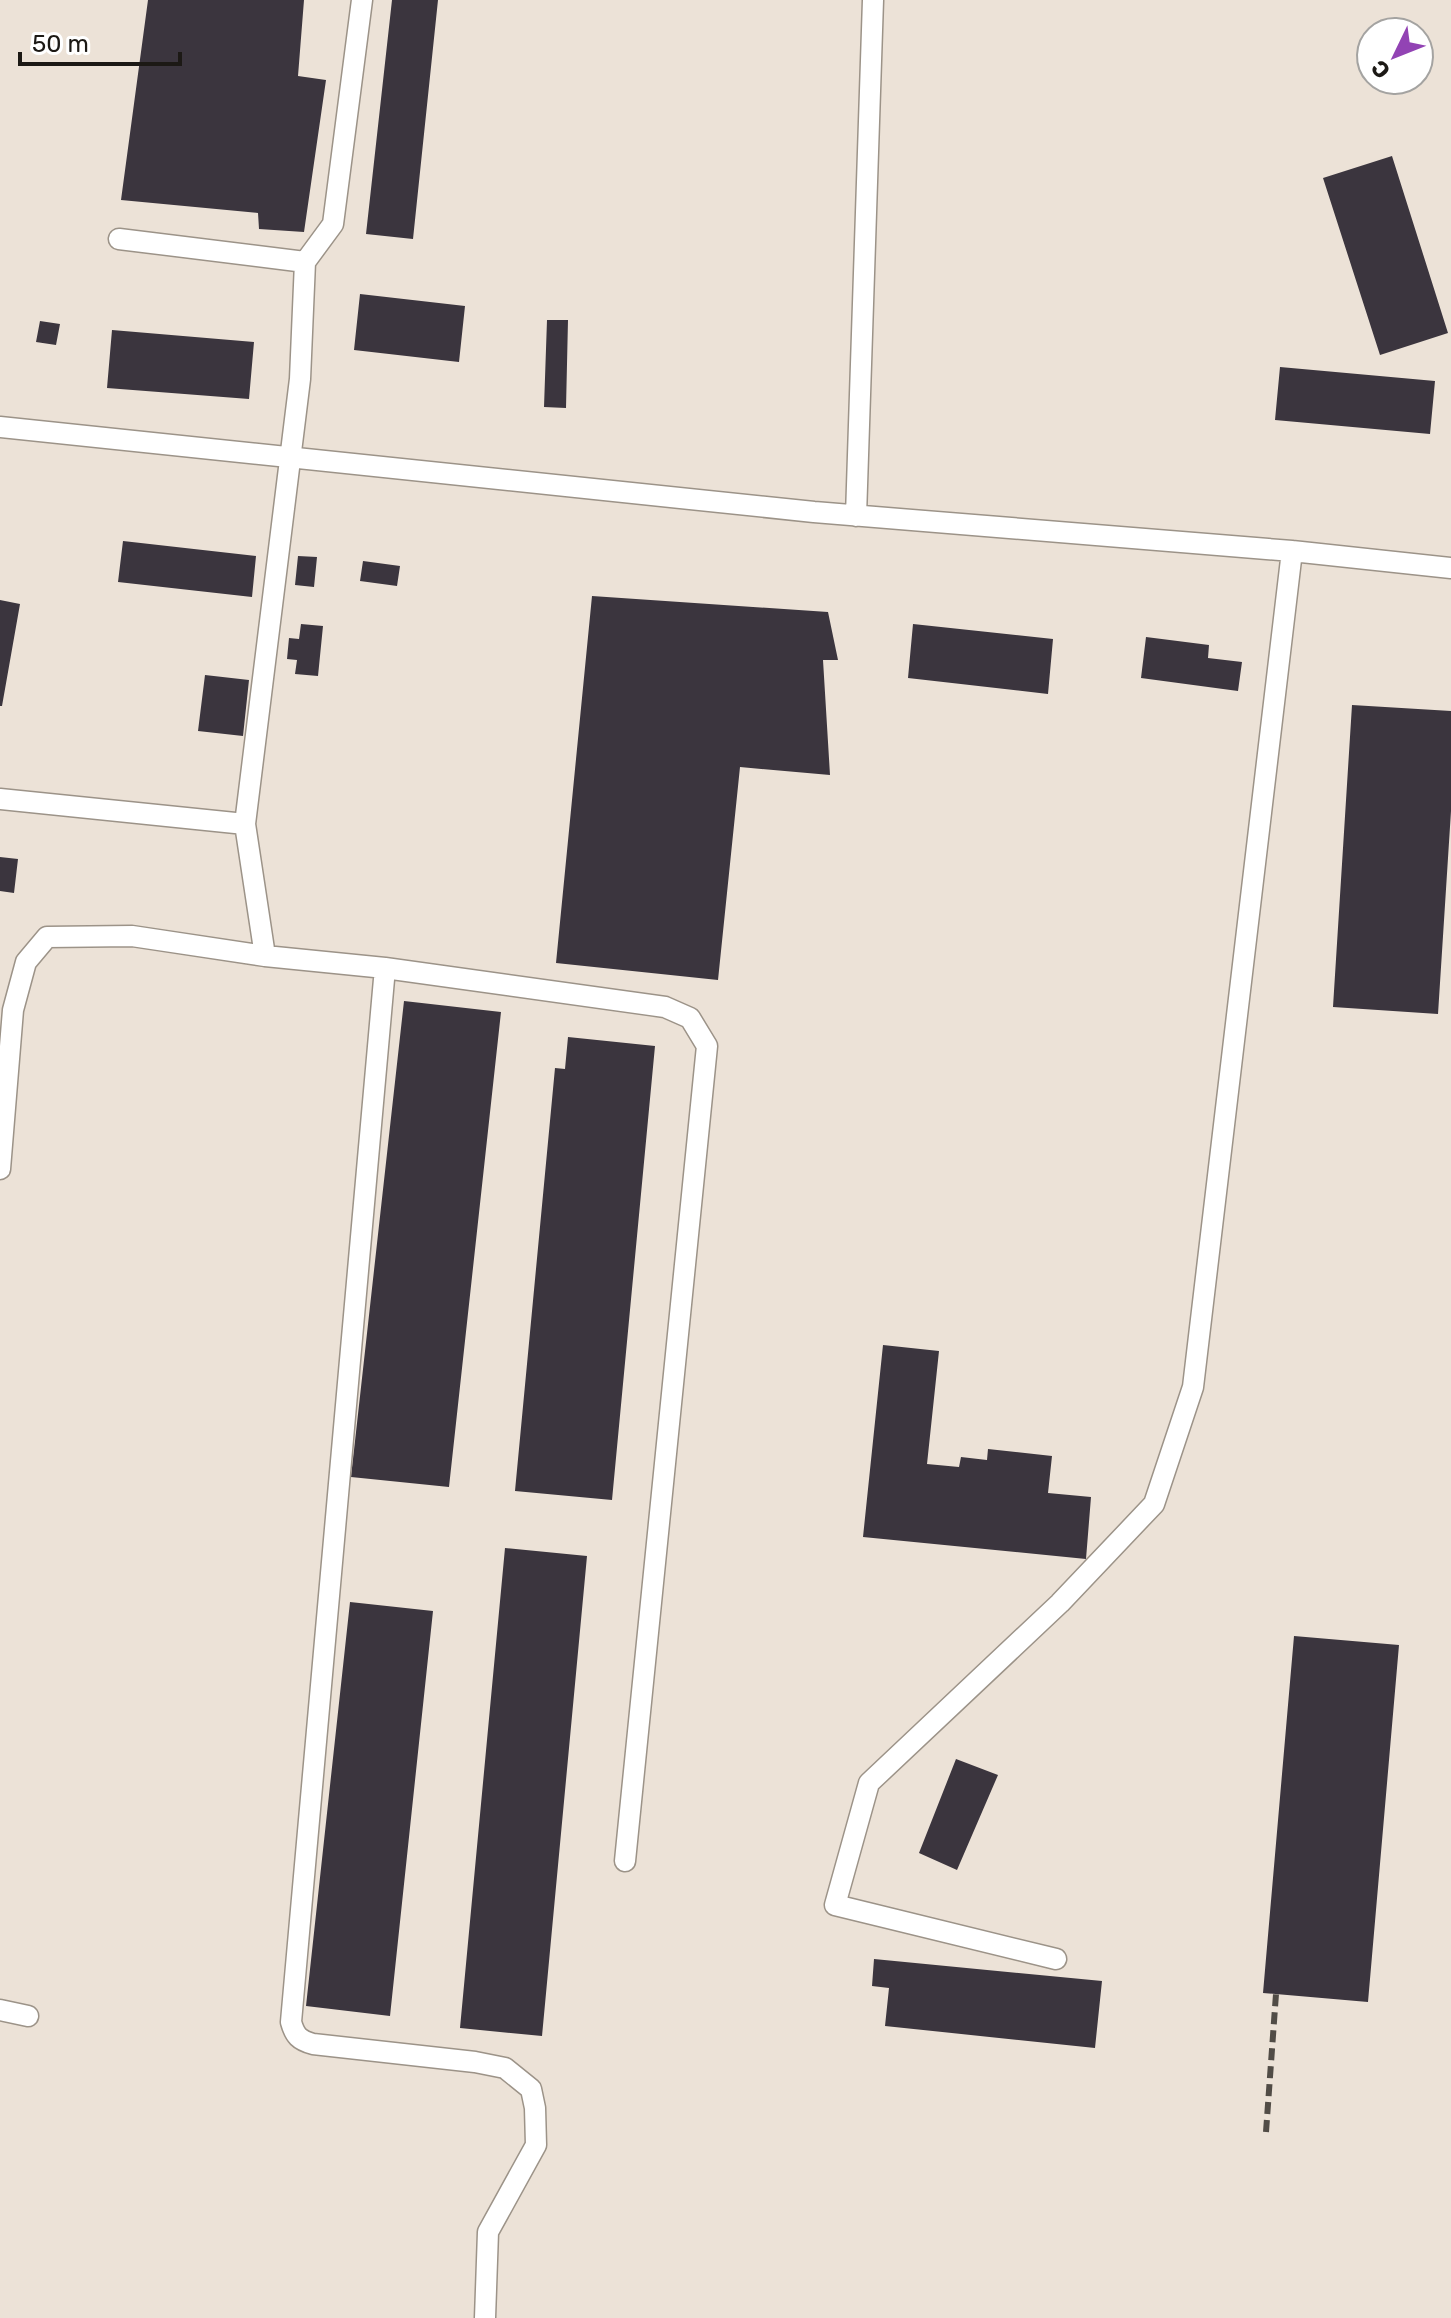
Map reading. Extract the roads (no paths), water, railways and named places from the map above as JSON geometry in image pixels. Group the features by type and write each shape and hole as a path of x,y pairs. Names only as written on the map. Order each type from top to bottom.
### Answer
{"street":[{"path":"265,956 245,824 300,379 305,262 333,224 362,0"},
{"path":"856,516 873,0"},
{"path":"119,239 305,262"},
{"path":"0,427 856,516 1292,551 1451,568"},
{"path":"1056,1959 835,1905 869,1783 1060,1603 1154,1504 1193,1387 1292,551"},
{"path":"0,799 245,824"},
{"path":"0,1169 13,1010 26,962 47,937 132,936 665,1007 690,1018 707,1046 625,1861"},
{"path":"385,968 291,2022 294,2034 300,2040 313,2044 505,2068 531,2089 536,2145 488,2232 485,2318"},
{"path":"0,2010 28,2016"}],"railway":[{"path":"1266,2132 1276,1994"}]}
